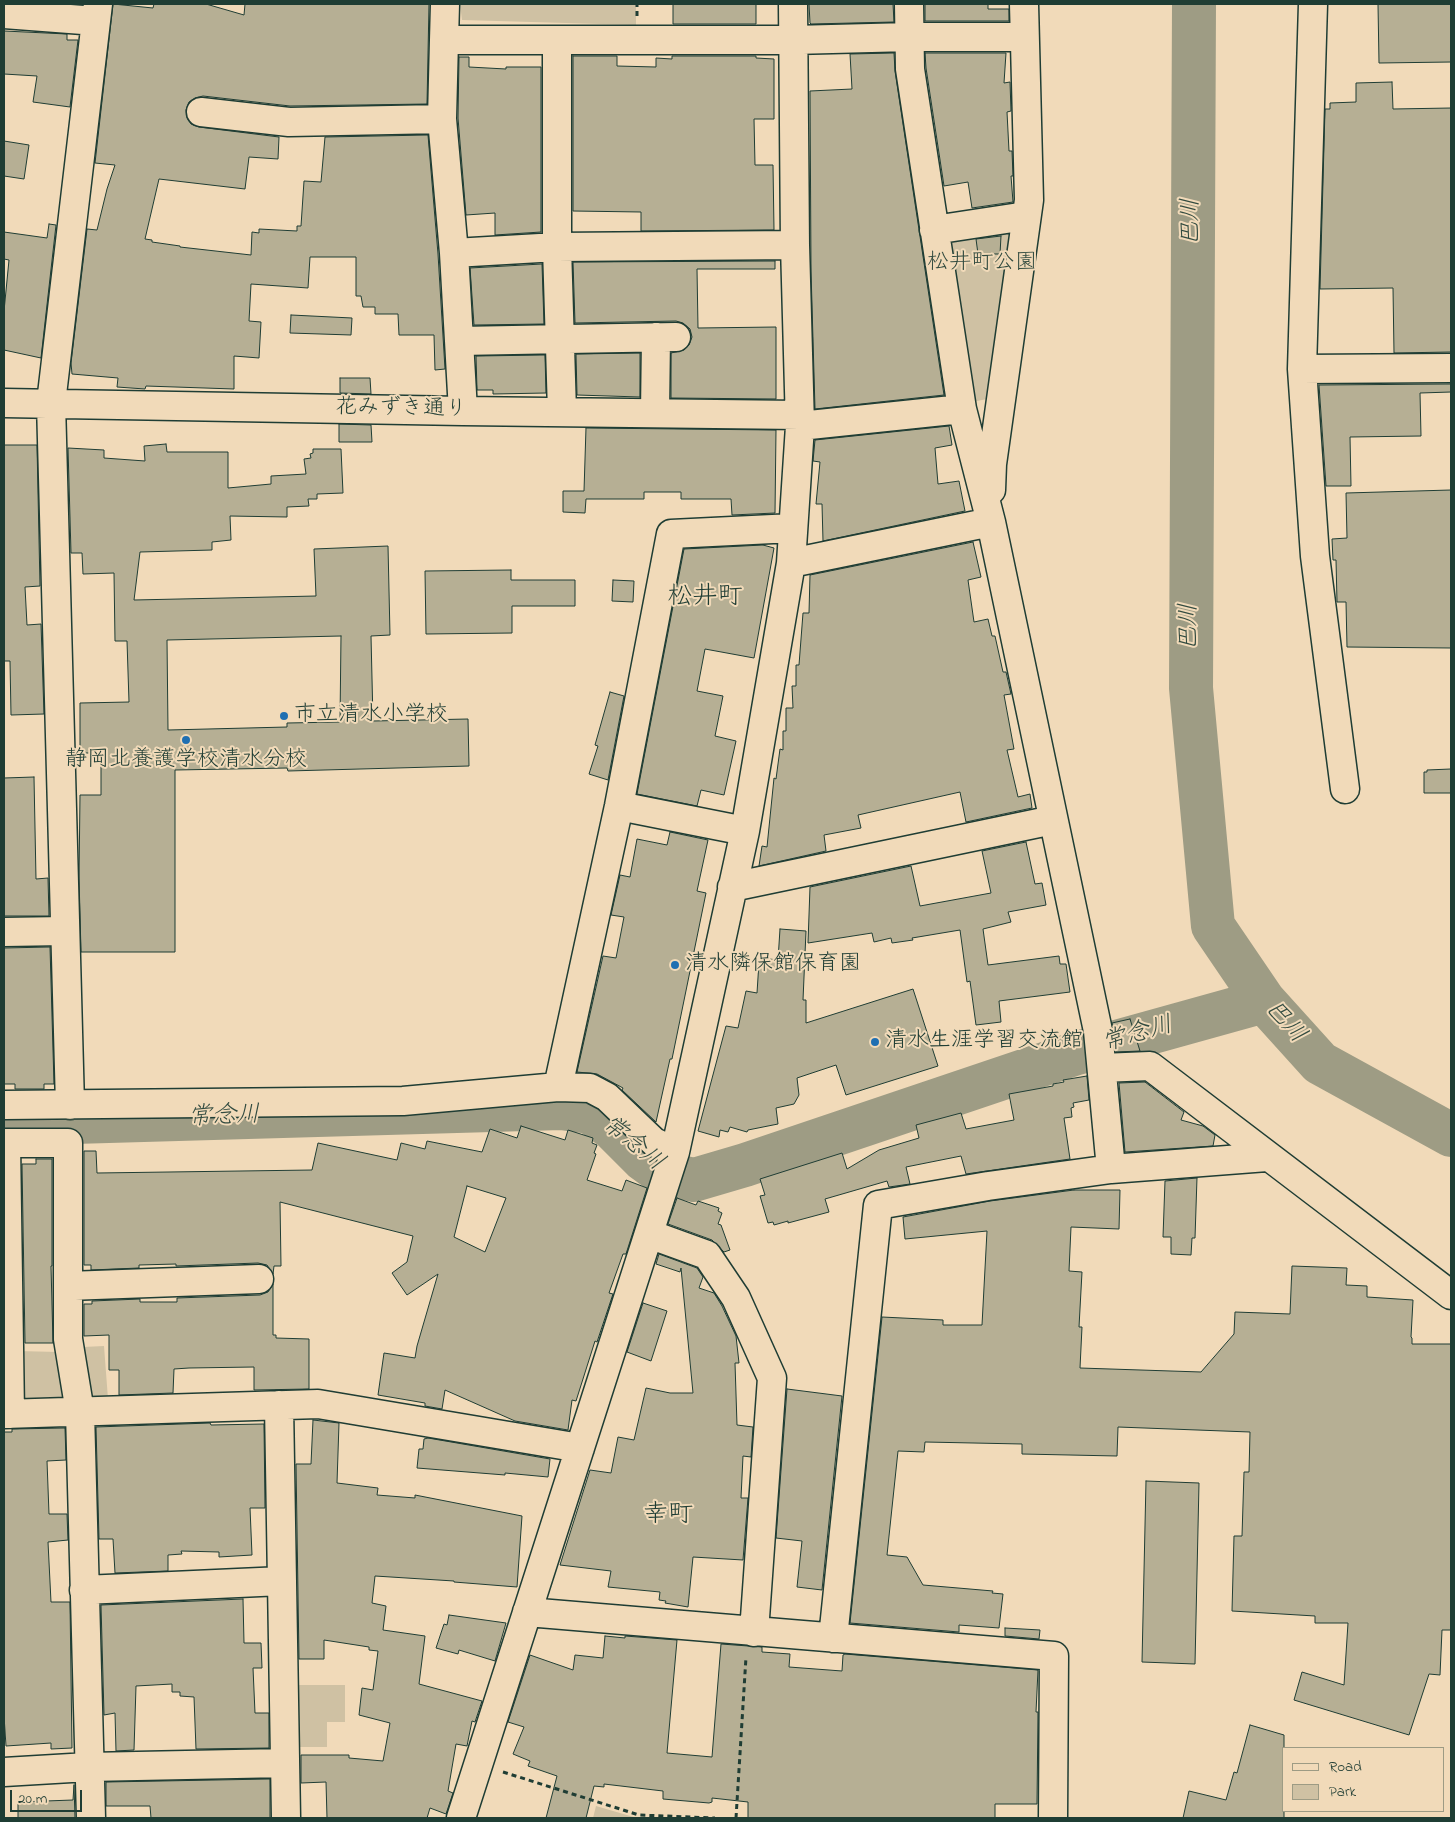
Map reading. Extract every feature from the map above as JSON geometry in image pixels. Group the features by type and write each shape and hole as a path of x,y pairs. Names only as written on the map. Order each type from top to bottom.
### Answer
{"street":[{"path":"445,4 442,119 454,253 463,411"},
{"path":"462,1818 675,1152 745,830 791,563 799,420 793,4"},
{"path":"909,4 910,69 962,409 991,522 1098,1031 1111,1169"},
{"path":"991,522 992,464 1029,200 1024,4"},
{"path":"1313,4 1302,370 1315,556 1345,789"},
{"path":"4,14 97,12 51,403 70,1104"},
{"path":"444,40 793,40 1024,37"},
{"path":"557,41 557,247 562,412"},
{"path":"201,112 288,122 442,119"},
{"path":"934,230 1026,216"},
{"path":"454,253 557,247 795,245"},
{"path":"459,342 666,337 656,413"},
{"path":"1302,370 1451,368"},
{"name":"花みずき通り","path":"4,403 656,413 799,420 962,409"},
{"path":"791,563 991,522"},
{"path":"558,1087 619,806 671,534 793,528"},
{"path":"619,806 745,830"},
{"path":"732,887 1053,820"},
{"path":"4,932 65,931"},
{"path":"1102,1068 1150,1066 1267,1157 1451,1295"},
{"path":"4,1105 403,1101 558,1087 590,1088 607,1098 654,1142 675,1152"},
{"path":"91,1818 88,1767 80,1412 68,1339 68,1143 5,1143 7,1414 80,1412 318,1404 580,1448"},
{"path":"834,1638 878,1205 988,1186 1111,1169 1267,1157"},
{"path":"649,1234 707,1255 736,1298 772,1378 751,1631"},
{"path":"68,1286 260,1279"},
{"path":"279,1405 286,1818"},
{"path":"84,1590 282,1581"},
{"path":"527,1612 1054,1656 1053,1818"},
{"path":"4,1772 88,1767 285,1763"}],"path":[{"path":"736,1818 751,1631"},
{"path":"478,1765 639,1814 714,1818"}],"green space":[{"path":"460,4 636,4 636,25 462,20"},
{"name":"松井町公園","path":"1020,226 997,397 967,403 945,235"},
{"path":"104,1346 108,1399 97,1399 89,1393 83,1347"},
{"path":"17,1351 59,1352 68,1389 61,1399 27,1402 18,1393"},
{"path":"293,1685 345,1685 345,1722 327,1722 327,1747 294,1747"},
{"path":"596,1806 637,1818 593,1818"}],"building":[{"path":"113,4 153,8 154,4 206,4 244,15 245,4 429,4 427,104 290,106 203,96 189,102 186,110 187,118 191,124 199,127 279,137 278,159 249,157 245,189 159,179 145,239 180,247 251,255 252,232 259,233 259,229 297,231 297,226 301,226 304,181 321,182 325,137 428,135 445,369 435,370 434,335 399,335 398,314 375,314 375,307 363,307 361,296 356,296 356,257 310,257 308,288 251,284 249,321 261,322 259,358 234,356 234,389 146,386 145,389 117,387 118,378 72,374 71,363 87,229 97,230 115,165 95,163"},
{"path":"673,4 756,4 756,24 673,24"},
{"path":"809,4 893,4 894,22 811,24"},
{"path":"925,4 988,4 988,9 1009,9 1009,21 925,21"},
{"path":"1378,4 1451,4 1451,62 1379,63"},
{"path":"4,31 67,34 67,40 78,40 70,107 33,102 37,76 4,74"},
{"path":"894,53 895,71 944,395 815,409 811,271 810,91 852,89 850,54"},
{"path":"925,53 1006,53 1004,83 1010,82 1011,111 1007,112 1009,151 1012,151 1013,202 972,208 968,182 944,186"},
{"path":"573,56 617,56 617,66 656,67 656,58 672,59 672,56 756,56 756,58 774,59 774,119 754,119 755,165 773,165 774,230 641,231 641,212 573,211"},
{"path":"459,57 469,57 469,67 506,69 506,67 541,67 541,232 495,235 495,213 466,215 458,118"},
{"path":"1392,82 1393,109 1451,108 1451,352 1394,353 1393,288 1320,289 1325,109 1330,109 1330,103 1356,102 1356,83"},
{"path":"4,141 29,145 24,179 4,176"},
{"path":"49,224 56,225 41,358 4,350 4,311 9,260 4,259 4,232 47,238"},
{"path":"1001,236 1000,254 978,254 976,239"},
{"path":"775,261 775,269 697,269 698,328 776,327 776,399 671,398 671,353 684,350 689,345 692,337 690,329 683,323 676,321 575,323 573,262"},
{"path":"542,264 544,324 474,325 470,268"},
{"path":"291,315 352,318 351,335 290,333"},
{"path":"640,353 640,397 577,395 576,354"},
{"path":"545,355 546,393 493,394 493,390 477,390 476,356"},
{"path":"340,378 370,378 371,394 340,393"},
{"path":"1451,384 1451,392 1420,393 1421,436 1350,437 1351,486 1326,486 1319,385"},
{"path":"339,424 371,425 372,442 339,442"},
{"path":"949,426 952,445 935,448 938,484 959,481 965,511 823,541 822,504 816,504 820,462 813,461 815,440"},
{"path":"586,428 776,430 775,513 732,515 731,499 681,499 681,492 644,492 644,499 586,499 585,513 563,512 563,491 584,491"},
{"path":"166,444 167,452 228,452 228,488 271,484 271,476 306,474 304,459 311,458 310,454 313,453 313,449 341,449 343,493 317,494 317,499 308,499 309,506 287,507 287,517 230,516 231,540 212,542 212,550 140,552 134,600 316,596 314,549 388,546 390,635 371,636 373,721 468,719 469,766 288,771 287,768 175,770 175,952 81,952 79,878 80,795 101,795 101,753 80,753 80,703 129,702 127,641 115,641 114,573 83,574 82,553 71,553 68,448 104,450 104,458 145,461 144,446","holes":["341,636 340,722 287,723 287,727 168,730 167,640"]},
{"path":"4,445 37,445 40,586 25,587 27,625 41,624 44,714 11,715 10,661 4,661"},
{"path":"1451,490 1451,648 1347,647 1346,602 1337,602 1336,560 1333,560 1332,539 1347,538 1346,493"},
{"path":"973,542 981,577 968,580 974,622 988,619 992,636 995,636 1003,672 1006,672 1011,694 1004,695 1014,749 1007,750 1018,797 1030,794 1032,808 966,822 960,792 858,815 861,828 824,835 826,851 759,866 762,846 767,847 774,778 776,779 780,749 783,750 783,731 786,731 786,708 793,708 792,686 796,686 796,665 799,665 803,613 809,613 810,575"},
{"path":"763,545 774,548 754,658 705,649 697,691 723,696 715,736 736,741 724,795 701,790 697,806 637,794 684,549"},
{"path":"511,570 511,580 575,580 575,606 512,606 512,633 426,634 425,571"},
{"path":"613,580 634,581 633,602 612,601"},
{"path":"610,692 624,696 608,780 589,774 598,746 595,745"},
{"path":"1451,769 1451,793 1424,793 1424,772 1427,772 1427,770"},
{"path":"34,777 36,879 48,878 49,916 4,916 4,778"},
{"path":"670,832 708,840 697,891 706,893 672,1059 670,1059 656,1122 622,1090 623,1088 597,1074 577,1072 603,956 616,958 624,917 611,915 620,875 630,877 637,839 667,845"},
{"path":"1026,842 1035,884 1042,883 1046,905 1008,912 1011,922 983,929 988,965 1059,956 1060,964 1066,964 1070,992 999,1001 1001,1022 976,1025 970,981 967,982 960,930 892,943 891,938 874,942 872,933 808,943 810,887 911,866 920,906 991,893 982,851"},
{"path":"780,929 806,931 803,1000 806,1000 806,1023 913,989 938,1066 846,1095 836,1065 797,1078 799,1095 794,1104 776,1108 778,1124 748,1130 747,1132 730,1127 728,1132 720,1130 719,1137 698,1131 726,1026 738,1028 746,991 757,993 759,962 769,962 769,959 778,960"},
{"path":"50,947 54,1084 44,1084 44,1089 15,1089 15,1084 4,1084 4,948"},
{"path":"1130,1019 1140,1051 1116,1052 1112,1023"},
{"path":"1087,1076 1089,1100 1073,1103 1074,1107 1071,1108 1072,1117 1064,1118 1070,1159 966,1174 961,1156 906,1167 910,1184 889,1187 887,1181 825,1199 829,1212 788,1223 788,1221 774,1225 773,1222 768,1223 760,1196 765,1195 760,1179 842,1153 847,1169 879,1150 919,1138 916,1125 961,1113 966,1129 1014,1120 1009,1094 1053,1086 1053,1084 1064,1082 1063,1080"},
{"path":"1145,1082 1184,1112 1181,1120 1203,1126 1215,1135 1213,1146 1125,1152 1119,1083"},
{"path":"521,1126 565,1140 568,1130 593,1138 592,1143 597,1145 594,1153 596,1154 587,1180 622,1191 626,1180 647,1188 626,1254 623,1254 609,1293 613,1294 597,1342 595,1341 576,1401 572,1400 568,1430 515,1421 445,1390 442,1409 425,1406 425,1403 378,1395 384,1353 415,1358 438,1274 407,1295 392,1273 407,1262 413,1236 280,1202 281,1266 274,1266 273,1274 267,1265 258,1263 176,1266 176,1264 139,1265 139,1268 91,1270 91,1265 84,1265 84,1151 96,1151 97,1173 312,1170 318,1143 397,1160 401,1143 425,1149 427,1141 482,1152 490,1129 517,1138","holes":["467,1186 506,1198 485,1252 454,1237"]},
{"path":"36,1159 52,1159 51,1266 53,1343 25,1343 22,1164 36,1164"},
{"path":"1197,1178 1195,1238 1192,1238 1191,1255 1171,1254 1171,1237 1163,1237 1165,1181"},
{"path":"1074,1190 1120,1190 1119,1229 1071,1227 1069,1271 1082,1272 1079,1327 1082,1327 1080,1368 1201,1372 1234,1334 1235,1312 1290,1314 1292,1266 1347,1268 1346,1285 1367,1286 1367,1297 1413,1300 1412,1344 1451,1344 1451,1630 1442,1630 1440,1675 1429,1674 1409,1735 1294,1700 1302,1672 1344,1685 1348,1623 1315,1623 1315,1616 1232,1611 1234,1536 1242,1536 1244,1472 1249,1472 1250,1432 1118,1427 1117,1456 1022,1454 1022,1444 925,1442 924,1452 898,1451 887,1555 907,1557 923,1585 993,1591 992,1593 1003,1594 999,1628 959,1625 959,1632 850,1623 882,1317 943,1320 943,1325 982,1325 987,1231 905,1239 903,1217 990,1201"},
{"path":"677,1198 696,1205 698,1201 719,1208 718,1211 722,1213 718,1224 721,1225 730,1250 724,1252 712,1240 668,1224"},
{"path":"659,1254 697,1268 703,1277 699,1288 714,1293 722,1306 736,1336 739,1363 735,1363 737,1425 753,1427 751,1457 743,1456 741,1498 748,1498 743,1560 693,1557 688,1607 665,1603 666,1601 659,1600 660,1592 608,1587 611,1571 560,1565 590,1470 611,1473 618,1437 634,1440 646,1388 670,1393 693,1393 681,1268 680,1272 656,1264"},
{"path":"273,1284 273,1335 276,1335 276,1338 309,1339 309,1389 254,1390 254,1367 189,1368 174,1369 173,1393 119,1395 119,1370 109,1370 109,1335 84,1336 84,1304 92,1304 92,1301 140,1299 140,1302 177,1302 177,1298 260,1295 268,1292"},
{"path":"643,1303 667,1311 651,1361 627,1352"},
{"path":"787,1389 842,1396 822,1590 797,1587 802,1541 776,1538"},
{"path":"313,1420 339,1423 337,1483 378,1488 377,1495 415,1498 415,1495 522,1516 517,1587 375,1576 372,1603 386,1606 383,1630 425,1636 419,1684 482,1701 475,1722 472,1721 467,1746 456,1744 448,1791 453,1793 446,1814 430,1808 427,1818 327,1818 326,1782 301,1783 301,1755 349,1755 349,1758 383,1761 390,1723 359,1715 362,1688 373,1690 378,1651 369,1650 369,1647 324,1640 324,1659 299,1659 296,1464 311,1464"},
{"path":"210,1423 211,1425 264,1424 265,1508 250,1508 252,1555 219,1557 219,1552 181,1551 182,1554 168,1555 168,1571 115,1573 113,1539 99,1539 96,1427"},
{"path":"65,1428 66,1460 47,1461 49,1514 67,1514 68,1540 48,1542 51,1602 70,1602 72,1748 51,1749 51,1743 6,1746 4,1716 4,1432 12,1432 12,1429"},
{"path":"428,1438 550,1459 548,1477 417,1468 419,1449 423,1449 424,1439"},
{"path":"1146,1481 1199,1483 1195,1664 1142,1662"},
{"path":"243,1599 244,1643 261,1643 262,1668 253,1668 255,1713 269,1713 269,1748 196,1749 194,1697 180,1696 180,1692 172,1692 172,1684 136,1686 134,1750 116,1751 115,1713 104,1715 101,1605"},
{"path":"449,1615 506,1623 495,1661 459,1650 458,1654 436,1648 444,1624 447,1625"},
{"path":"1005,1628 1040,1630 1039,1639 1005,1636"},
{"path":"605,1636 677,1640 667,1753 712,1757 721,1644 762,1647 762,1652 790,1654 789,1667 842,1671 843,1655 845,1654 1038,1670 1036,1712 1038,1712 1037,1804 995,1804 995,1818 748,1818 748,1802 712,1798 712,1802 709,1803 663,1799 663,1791 604,1784 604,1787 594,1786 586,1818 546,1818 557,1776 528,1766 530,1761 513,1754 524,1727 508,1722 530,1655 573,1670 575,1655 603,1658"},
{"path":"1250,1725 1284,1735 1284,1747 1282,1747 1282,1812 1284,1812 1284,1818 1183,1818 1189,1791 1226,1800 1234,1772 1237,1773"},
{"path":"270,1779 270,1818 151,1818 150,1806 106,1806 106,1782"},
{"path":"74,1785 75,1818 18,1818 18,1802 73,1800"}],"waterway":[{"name":"巴川","path":"1194,4 1191,688 1213,926 1264,1001 1320,1063 1451,1135"},
{"name":"常念川","path":"4,1124 561,1108 590,1112 612,1128 643,1159 662,1173 694,1180 745,1165 1077,1053 1264,1001"}],"place":[{"name":"市立清水小学校","path":"284,716"},
{"name":"静岡北養護学校清水分校","path":"186,740"},
{"name":"清水隣保館保育園","path":"675,965"},
{"name":"清水生涯学習交流館","path":"875,1042"}],"district":[{"name":"松井町","path":"705,599"},
{"name":"幸町","path":"668,1517"}]}
